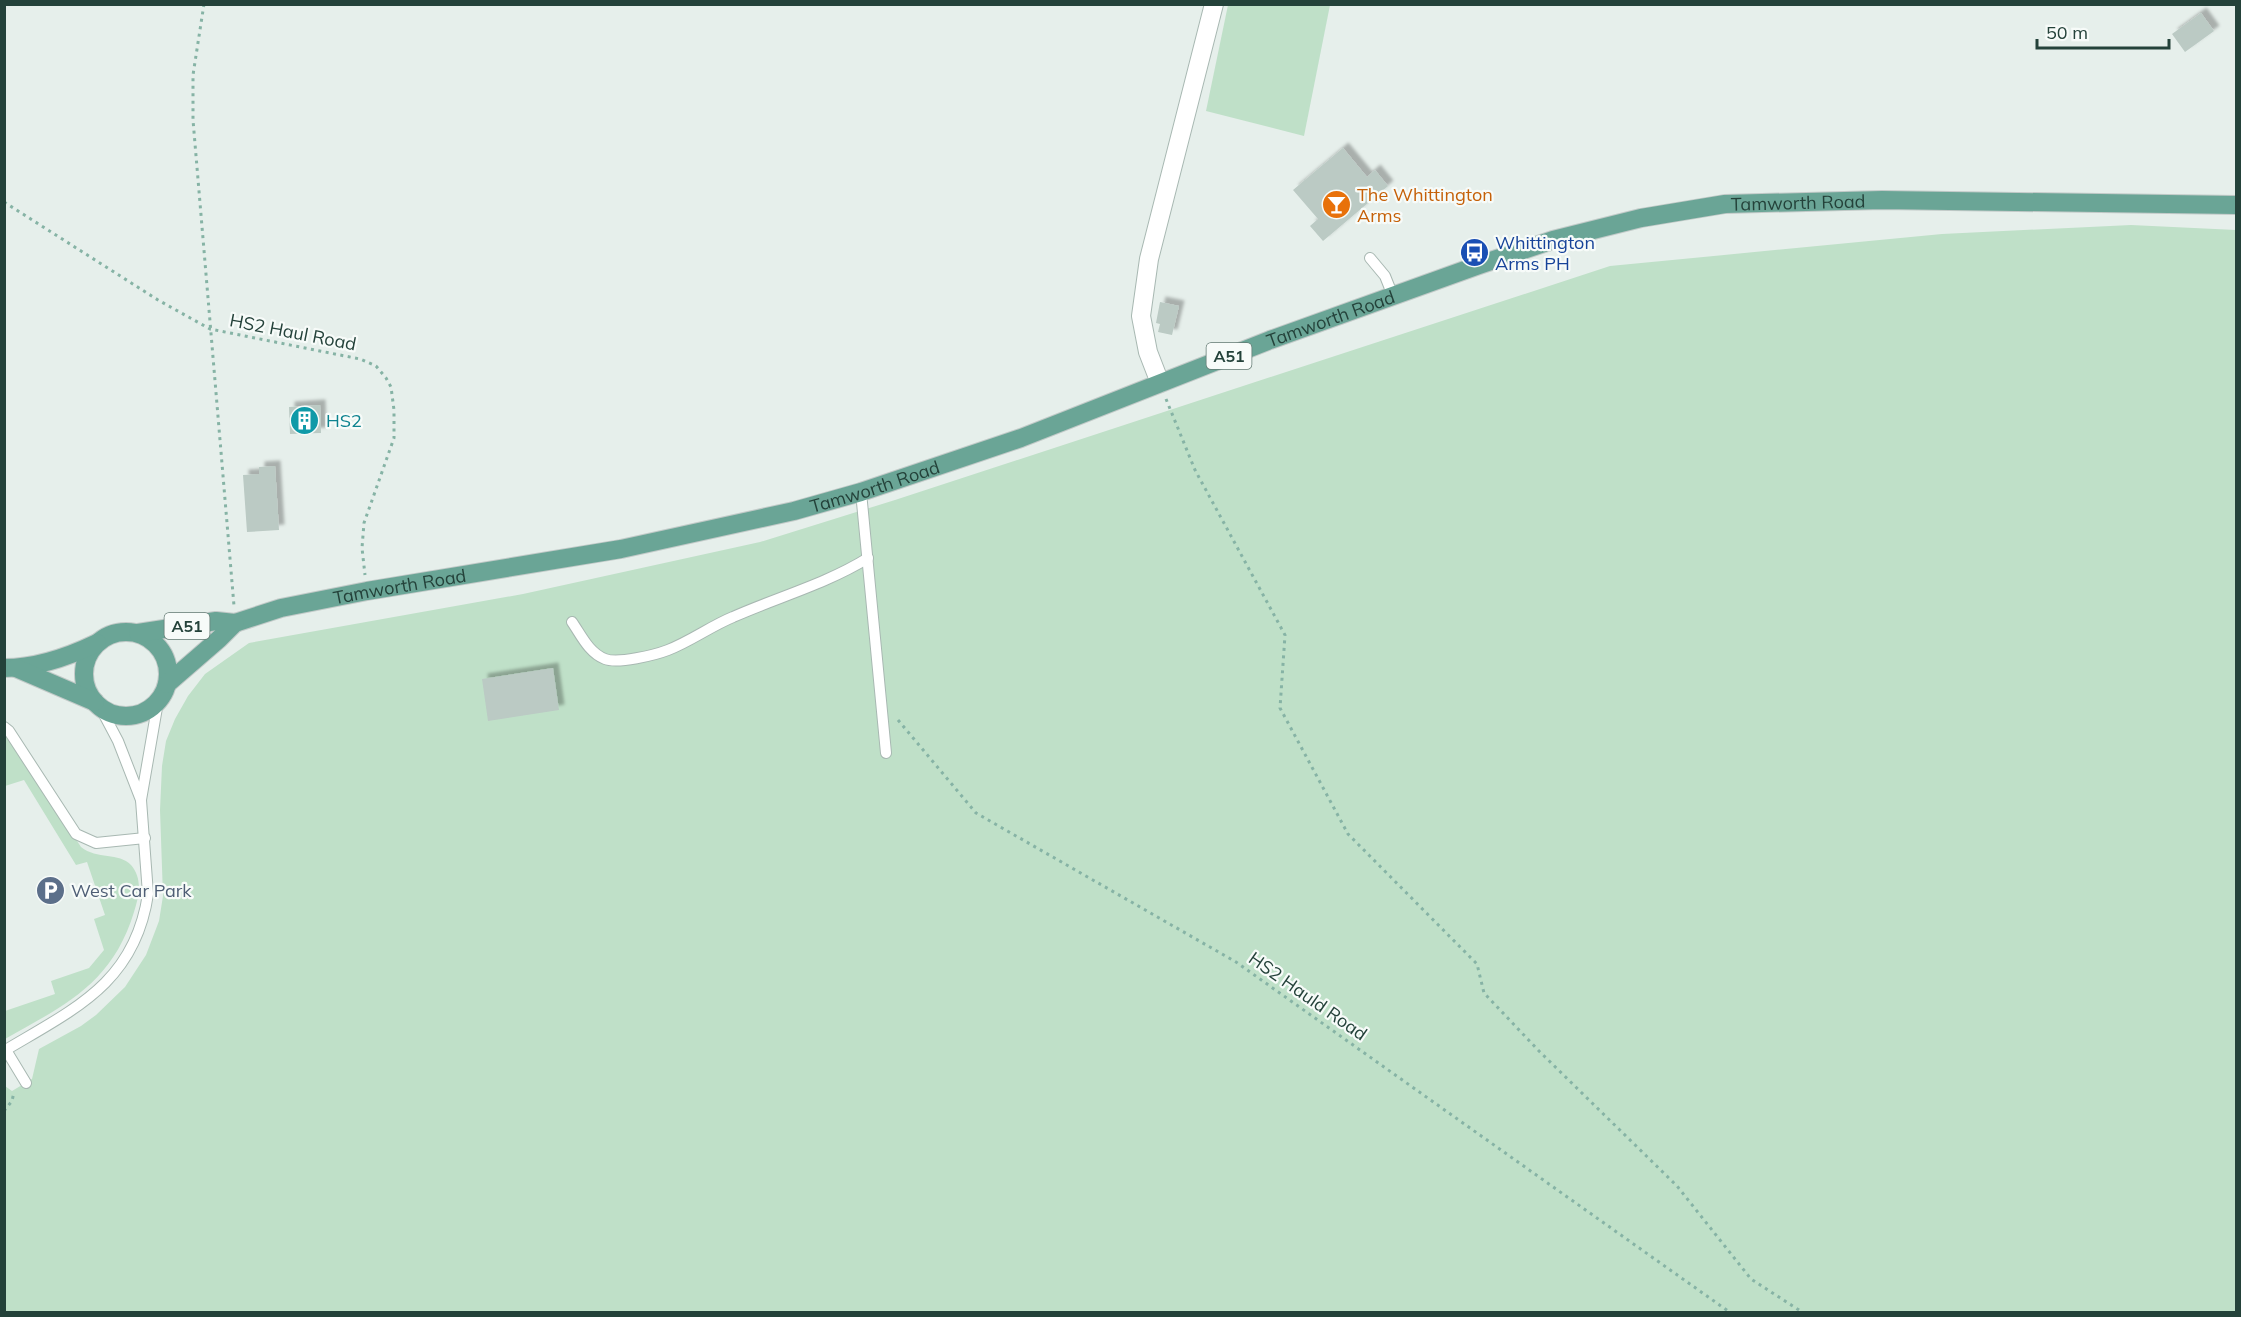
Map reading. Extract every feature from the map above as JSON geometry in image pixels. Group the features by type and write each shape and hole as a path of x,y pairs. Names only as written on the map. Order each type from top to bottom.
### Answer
{"main road":[{"name":"Tamworth Road","path":"138,633 216,621 235,623 282,608 367,591 621,549 794,511 861,492 1021,438 1270,340 1553,240 1641,218 1725,204 1882,200 2236,205"},
{"name":"Tamworth Road","path":"167,684 235,623"},
{"path":"130,632 147,637 161,649 168,666 167,684 158,702 140,714 130,716 109,712 98,705 10,668 77,653 113,633 130,632"},
{"path":"98,642 88,656 84,672 87,688 98,705"}],"street":[{"path":"1160,383 1148,352 1141,315 1145,281 1214,4"}],"lane":[{"path":"1370,258 1385,276 1392,296"},
{"path":"861,492 886,753"},
{"path":"572,622 587,645 605,660 624,660 649,655 666,651 730,618 831,578 868,558"},
{"path":"26,1083 5,1050 87,1000 104,986 120,966 136,937 146,908 148,876 141,800 158,702"},
{"path":"98,705 118,741 141,800"},
{"path":"4,727 9,731 76,834 96,843 144,838"}],"path":[{"path":"204,4 193,75 193,120 235,623"},
{"name":"HS2 Haul Road","path":"4,202 158,300 210,329 360,359 376,366 391,387 394,438 364,523 362,548 367,591"},
{"path":"1160,383 1195,470 1285,635 1280,708 1348,834 1477,964 1484,993 1539,1051 1677,1186 1751,1279 1802,1312"},
{"name":"HS2 Hauld Road","path":"881,700 976,813 1236,962 1728,1311"},
{"path":"4,1111 12,1101 15,1089"}],"green space":[{"path":"1228,5 1330,5 1304,136 1206,111"},
{"path":"2131,225 2236,230 2236,1312 5,1312 5,1086 12,1091 32,1079 39,1049 96,1015 125,987 146,955 159,921 163,896 160,810 162,766 166,741 188,696 205,674 249,643 523,594 760,542 1610,266 1942,234"},
{"path":"4,735 12,742 81,847 87,851 126,861 135,870 139,882 136,906 125,937 99,975 66,1003 5,1039 5,1011 55,994 51,981 89,968 104,950 94,919 105,915 87,862 76,865 24,780 5,786"}],"building":[{"path":"2201,13 2214,31 2185,52 2172,34"},
{"name":"The Whittington Arms","path":"1343,148 1367,177 1375,170 1388,186 1323,241 1310,226 1318,219 1293,190"},
{"path":"1160,302 1179,306 1172,335 1158,332 1160,324 1156,323"},
{"name":"HS2","path":"320,405 321,433 290,434 289,407"},
{"path":"275,466 279,530 247,532 243,475 259,474 259,467"},
{"path":"553,668 559,710 488,721 482,679"}],"place":[{"name":"The Whittington Arms","path":"1336,204"},
{"name":"Whittington Arms PH","path":"1474,252"},
{"name":"HS2","path":"305,420"},
{"name":"West Car Park","path":"50,890"}]}
